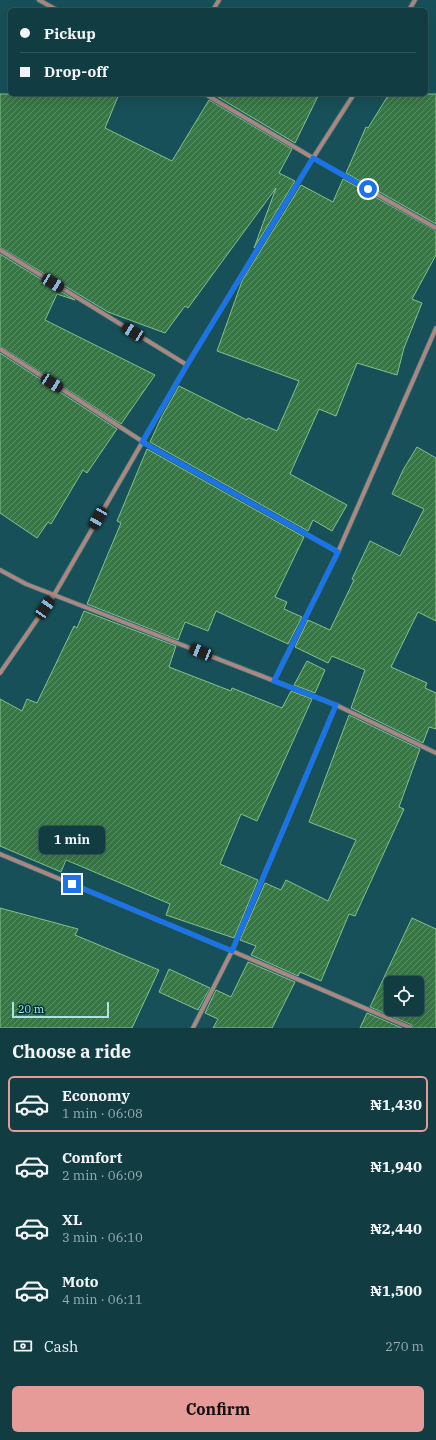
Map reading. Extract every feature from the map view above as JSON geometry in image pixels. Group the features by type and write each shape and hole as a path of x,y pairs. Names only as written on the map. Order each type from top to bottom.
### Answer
{"street":[{"path":"39,0 53,8"},
{"path":"208,96 436,228"},
{"path":"0,673 54,595 187,365 313,158 353,96"},
{"path":"0,250 187,365"},
{"path":"274,681 338,552 436,328"},
{"path":"0,349 142,442 338,552"},
{"path":"0,570 26,584 336,705 436,753"},
{"path":"193,1028 232,951 336,705"},
{"path":"0,854 411,1028"}],"building":[{"path":"0,94 8,94 8,96 118,96 105,128 172,161 209,100 292,149 279,173 295,181 254,248 276,188 188,308 185,306 165,333 108,312 0,247"},
{"path":"428,94 436,94 436,224 346,173 366,127 368,128 388,96 428,96"},
{"path":"216,96 318,96 295,143"},
{"path":"343,179 436,231 436,255 412,299 422,303 404,348 397,375 357,363 336,416 319,409 290,474 347,505 332,531 313,520 308,531 150,442 162,416 179,386 247,420 248,418 277,431 299,381 217,351 242,281 301,185 333,202"},
{"path":"0,254 75,300 57,294 45,320 155,375 121,424 0,346"},
{"path":"0,353 117,429 87,473 83,470 51,524 48,522 37,538 0,513"},
{"path":"417,447 436,458 436,621 418,612 391,667 427,683 425,688 436,693 436,729 429,727 423,743 351,708 365,670 332,656 328,663 295,647 308,620 330,630 354,580 352,579 370,541 400,556 424,509 392,494 403,470"},
{"path":"147,449 304,537 275,597 287,602 284,609 302,617 288,644 216,611 208,631 185,622 178,640 87,604 121,523 117,521"},
{"path":"84,611 176,646 169,667 231,691 232,688 282,708 291,691 312,699 257,821 241,814 220,864 258,880 234,938 166,915 170,904 66,860 61,872 0,846 0,699 22,711 27,699 37,703 74,626 77,628"},
{"path":"307,661 325,670 315,693 294,685"},
{"path":"349,715 420,749 399,807 404,809 355,916 349,914 321,981 300,972 298,976 251,955 256,946 240,940 265,883 281,890 286,880 328,901 356,840 309,822"},
{"path":"0,908 78,929 75,935 159,970 132,1028 0,1028"},
{"path":"412,918 436,929 436,1028 414,1028 412,1025 391,1016 424,1016 424,976 385,976"},
{"path":"248,962 295,982 272,1028 213,1028 218,1019 205,1013 216,990 231,997"},
{"path":"169,969 210,988 198,1010 159,992"},
{"path":"384,977 384,1013 370,1007"},
{"path":"367,1013 402,1028 360,1028"}],"route":[{"path":"72,884 232,951 336,705 274,681 338,552 142,442 313,158 368,189"}]}
